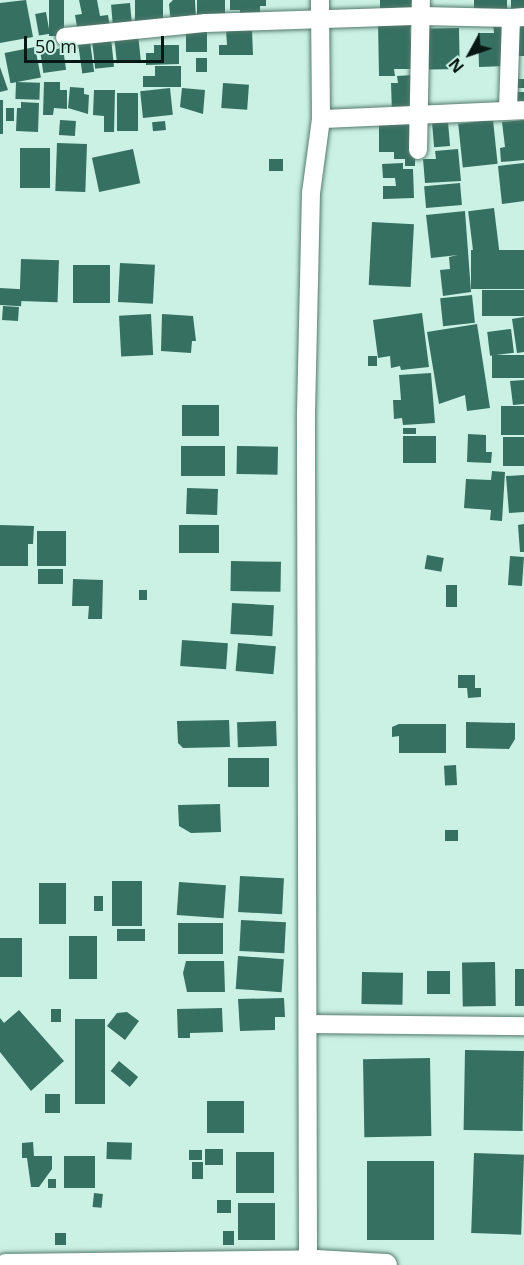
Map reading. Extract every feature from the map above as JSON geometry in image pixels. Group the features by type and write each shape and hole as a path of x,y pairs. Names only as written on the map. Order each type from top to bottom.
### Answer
{"street":[{"path":"308,1261 306,413 311,193 321,119 320,0"},
{"path":"418,150 421,8"},
{"path":"65,37 206,24 320,19 421,8 517,18 516,109 321,119"},
{"path":"317,1024 524,1026"},
{"path":"6,1265 308,1261 386,1265"}],"building":[{"path":"26,0 33,37 0,43 0,3"},
{"path":"49,0 64,0 64,36 49,36"},
{"path":"79,0 97,0 100,16 108,15 110,28 78,33 75,15 82,14"},
{"path":"135,0 163,0 163,27 135,27"},
{"path":"173,0 195,0 196,22 171,24 169,4"},
{"path":"197,0 225,0 225,22 197,22"},
{"path":"230,0 266,0 266,6 260,6 260,19 240,20 240,10 230,10"},
{"path":"380,0 417,0 417,15 380,15"},
{"path":"474,0 507,0 507,11 474,13"},
{"path":"511,0 524,0 524,13 511,13"},
{"path":"130,3 132,25 113,27 111,5"},
{"path":"46,12 50,34 39,36 35,14"},
{"path":"410,21 412,69 394,69 395,76 379,76 378,22"},
{"path":"506,22 507,66 479,67 478,33 494,33 493,23"},
{"path":"515,26 524,26 524,56 515,56"},
{"path":"459,28 460,69 429,70 428,29"},
{"path":"226,30 252,30 253,55 219,55 219,45 227,45"},
{"path":"186,32 207,32 207,52 186,52"},
{"path":"138,34 141,61 117,63 114,37"},
{"path":"111,38 114,67 95,69 92,40"},
{"path":"90,42 94,72 82,73 78,44"},
{"path":"154,45 179,45 179,64 146,65 146,53 154,53"},
{"path":"35,47 41,77 10,83 5,53"},
{"path":"63,48 66,70 43,73 40,51"},
{"path":"196,58 207,58 207,72 196,72"},
{"path":"155,66 181,66 181,87 143,87 143,76 155,76"},
{"path":"0,67 8,90 0,92"},
{"path":"413,75 415,112 392,113 391,83 398,83 397,76"},
{"path":"513,79 524,79 524,88 513,88"},
{"path":"16,82 40,83 39,100 15,99"},
{"path":"44,82 60,82 60,90 67,90 67,109 54,108 53,115 43,115"},
{"path":"223,83 249,85 247,110 221,108"},
{"path":"70,87 84,88 84,94 89,95 88,114 68,108"},
{"path":"170,88 173,115 143,118 140,91"},
{"path":"182,88 205,90 203,114 180,107"},
{"path":"94,90 115,90 114,132 104,132 104,116 93,115"},
{"path":"512,92 524,92 524,107 512,107"},
{"path":"117,93 138,93 138,131 117,131"},
{"path":"0,100 3,100 3,134 0,134"},
{"path":"21,102 39,103 38,132 16,131 17,108 21,108"},
{"path":"6,108 14,108 14,121 6,121"},
{"path":"379,119 416,119 415,166 405,166 405,159 394,159 394,152 379,152"},
{"path":"60,120 76,121 75,136 59,135"},
{"path":"493,120 498,164 463,167 458,124"},
{"path":"524,120 524,160 501,162 500,148 505,147 502,122"},
{"path":"165,121 166,130 153,131 152,122"},
{"path":"448,122 450,146 434,147 432,123"},
{"path":"57,143 87,144 85,192 55,191"},
{"path":"20,148 50,148 50,188 20,188"},
{"path":"133,149 140,183 99,192 92,158"},
{"path":"458,149 461,181 425,183 423,159 436,159 435,151"},
{"path":"269,159 283,159 283,171 269,171"},
{"path":"403,163 403,169 413,169 414,198 383,199 383,186 396,186 395,178 383,178 382,164"},
{"path":"524,163 524,201 502,204 498,166"},
{"path":"460,183 462,205 426,208 424,186"},
{"path":"494,208 499,251 473,254 468,211"},
{"path":"465,211 471,292 443,296 440,270 450,269 449,257 458,255 431,258 426,215"},
{"path":"372,222 414,224 411,287 369,285"},
{"path":"471,250 524,250 524,289 471,289"},
{"path":"21,259 59,260 58,302 20,301"},
{"path":"120,263 155,265 153,304 118,302"},
{"path":"73,265 110,265 110,303 73,303"},
{"path":"0,288 22,289 21,306 0,305"},
{"path":"482,290 524,290 524,316 482,316"},
{"path":"472,295 475,323 443,326 440,298"},
{"path":"3,306 19,307 18,321 2,320"},
{"path":"422,313 429,367 401,370 400,366 391,368 390,356 378,358 373,320"},
{"path":"151,314 153,355 121,357 119,316"},
{"path":"162,314 193,316 196,341 192,341 191,353 161,351"},
{"path":"524,317 524,352 517,353 512,319"},
{"path":"477,324 490,408 467,411 465,395 439,404 427,332"},
{"path":"511,329 514,353 490,356 487,332"},
{"path":"492,355 524,355 524,378 492,378"},
{"path":"368,356 377,356 377,366 368,366"},
{"path":"431,373 435,423 403,425 402,418 394,419 393,400 401,400 399,375"},
{"path":"524,380 524,404 513,405 510,381"},
{"path":"182,405 219,405 219,436 182,436"},
{"path":"501,406 524,406 524,435 501,435"},
{"path":"403,428 416,428 416,434 403,434"},
{"path":"468,434 486,435 486,452 492,452 491,463 467,462"},
{"path":"403,436 436,436 436,463 403,463"},
{"path":"503,437 524,437 524,466 503,466"},
{"path":"181,446 225,446 225,476 181,476"},
{"path":"237,446 278,447 278,475 237,474"},
{"path":"492,471 505,472 502,521 490,520 491,510 464,508 466,479 491,480"},
{"path":"524,475 524,512 509,513 506,476"},
{"path":"187,488 218,489 217,515 186,514"},
{"path":"524,524 524,552 520,552 518,525"},
{"path":"0,525 34,526 33,544 28,544 28,566 0,566"},
{"path":"179,525 219,525 219,553 179,553"},
{"path":"37,531 66,531 66,566 37,566"},
{"path":"427,555 444,558 441,572 425,569"},
{"path":"510,556 524,557 522,586 508,585"},
{"path":"231,561 281,562 280,592 230,591"},
{"path":"38,569 63,569 63,584 38,584"},
{"path":"73,579 103,580 102,619 88,619 89,606 72,606"},
{"path":"446,585 457,585 457,607 446,607"},
{"path":"139,590 147,590 147,600 139,600"},
{"path":"232,603 274,605 272,636 230,634"},
{"path":"182,640 228,643 226,669 180,666"},
{"path":"238,643 276,646 273,674 236,671"},
{"path":"458,675 475,675 475,688 458,688"},
{"path":"467,688 481,688 481,697 468,698"},
{"path":"229,720 230,747 183,748 178,743 177,721"},
{"path":"276,721 277,746 238,747 237,722"},
{"path":"466,722 515,723 515,739 509,749 466,748"},
{"path":"399,724 446,724 446,753 399,753 399,736 392,737 392,727"},
{"path":"228,758 269,758 269,787 228,787"},
{"path":"456,765 457,785 445,786 444,766"},
{"path":"220,804 221,832 191,833 179,826 178,805"},
{"path":"445,830 458,830 458,841 445,841"},
{"path":"240,876 284,878 282,914 238,912"},
{"path":"112,881 142,881 142,926 112,926"},
{"path":"179,882 226,885 224,918 177,915"},
{"path":"39,883 66,883 66,924 39,924"},
{"path":"94,896 103,896 103,911 94,911"},
{"path":"241,920 286,922 284,953 239,951"},
{"path":"178,923 223,923 223,954 178,954"},
{"path":"117,929 145,929 145,941 117,941"},
{"path":"69,936 97,936 97,979 69,979"},
{"path":"0,938 22,938 22,977 0,977"},
{"path":"238,956 284,959 282,992 236,989"},
{"path":"186,961 224,961 225,992 187,992 183,973"},
{"path":"495,962 496,1006 463,1007 462,963"},
{"path":"515,969 524,969 524,1006 515,1006"},
{"path":"427,971 450,971 450,994 427,994"},
{"path":"362,972 403,973 402,1005 361,1004"},
{"path":"284,998 285,1017 275,1017 275,1030 240,1031 238,999"},
{"path":"222,1008 223,1032 190,1033 190,1038 178,1038 177,1009"},
{"path":"51,1009 61,1009 61,1022 51,1022"},
{"path":"19,1010 64,1061 31,1091 0,1052 0,1018 4,1023"},
{"path":"127,1012 139,1021 125,1040 107,1026 117,1013"},
{"path":"75,1019 105,1019 105,1104 75,1104"},
{"path":"465,1050 524,1051 523,1131 464,1130"},
{"path":"430,1058 431,1136 364,1137 363,1059"},
{"path":"119,1061 138,1077 130,1087 111,1071"},
{"path":"45,1094 60,1094 60,1113 45,1113"},
{"path":"207,1101 244,1101 244,1133 207,1133"},
{"path":"33,1142 34,1156 52,1156 52,1169 39,1187 31,1187 27,1158 22,1158 22,1143"},
{"path":"107,1142 132,1143 131,1160 106,1159"},
{"path":"205,1149 223,1149 223,1165 205,1165"},
{"path":"189,1150 202,1150 202,1160 189,1160"},
{"path":"236,1152 274,1152 274,1193 236,1193"},
{"path":"474,1153 524,1155 521,1235 471,1233"},
{"path":"64,1156 95,1156 95,1188 64,1188"},
{"path":"367,1161 434,1161 434,1240 367,1240"},
{"path":"192,1162 203,1162 203,1179 192,1179"},
{"path":"48,1179 56,1179 56,1188 48,1188"},
{"path":"94,1193 103,1194 101,1208 93,1207"},
{"path":"217,1200 231,1200 231,1213 217,1213"},
{"path":"238,1203 275,1203 275,1240 238,1240"},
{"path":"223,1231 234,1231 234,1245 223,1245"},
{"path":"55,1233 66,1233 66,1245 55,1245"}]}
